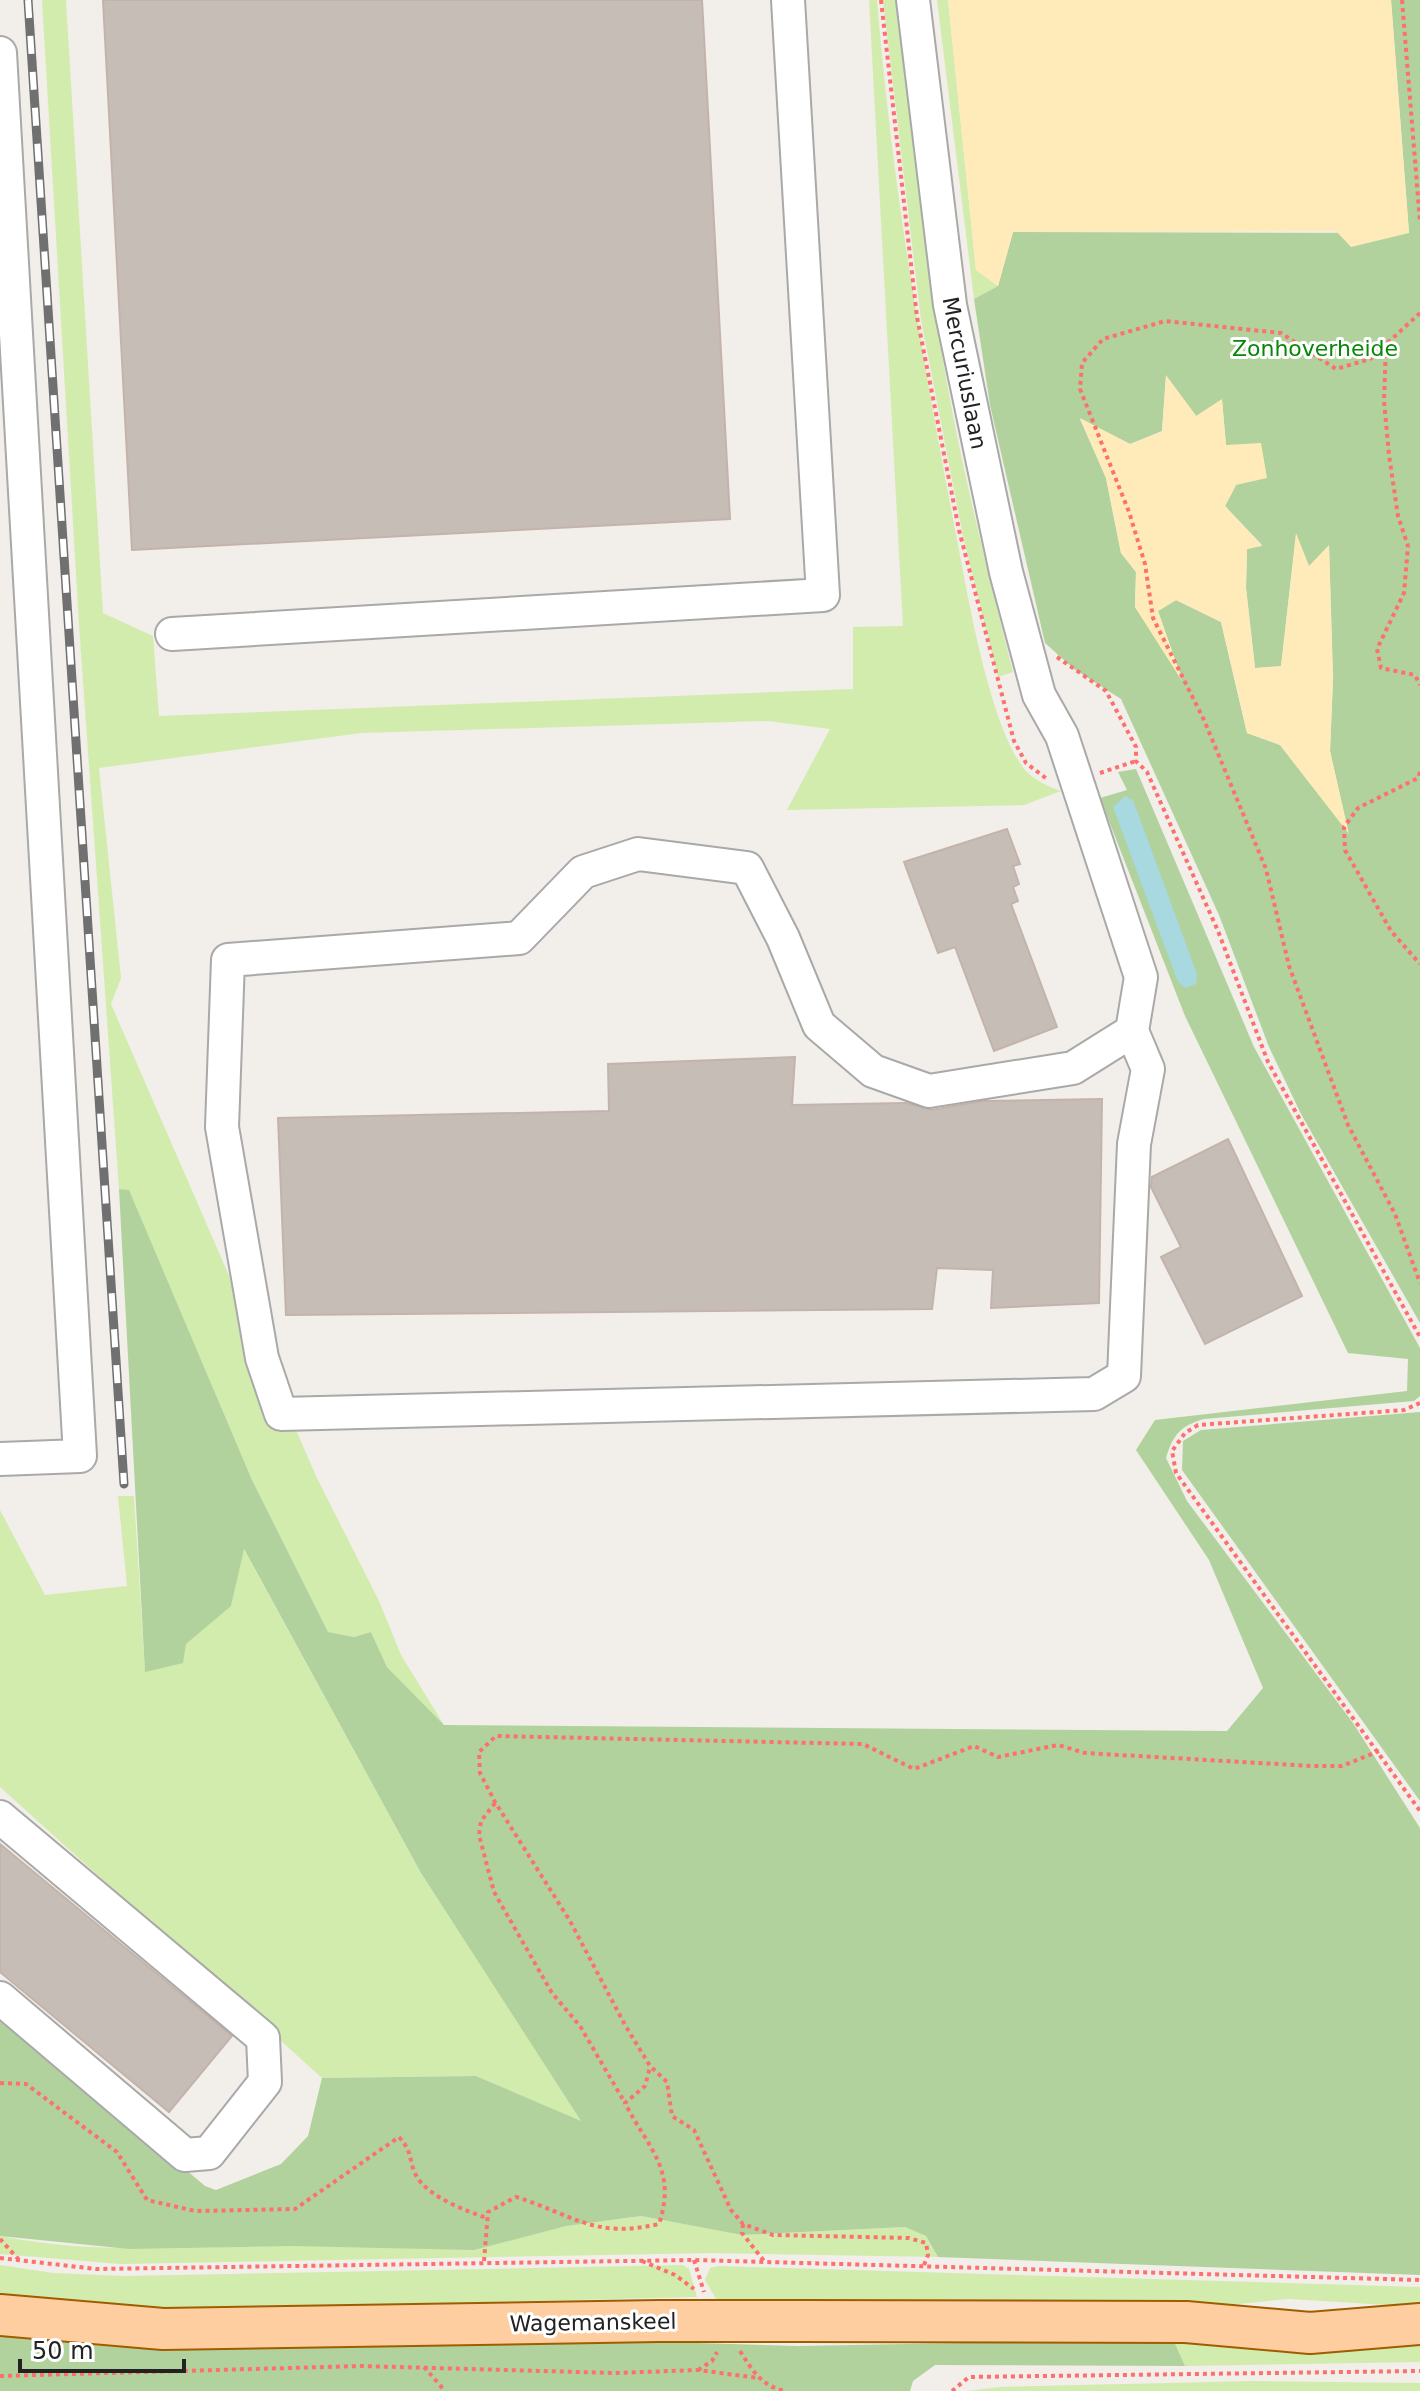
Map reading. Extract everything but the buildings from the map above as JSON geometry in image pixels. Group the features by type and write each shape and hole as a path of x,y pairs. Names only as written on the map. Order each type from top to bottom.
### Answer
{"main road":[{"name":"Wagemanskeel","path":"0,2315 163,2329 659,2321 1186,2322 1302,2333 1420,2322"}],"street":[{"path":"172,634 823,595 788,0"},
{"name":"Mercuriuslaan","path":"913,0 950,305 1006,572 1039,695 1062,736 1141,977 1132,1031"},
{"path":"0,53 80,1456 0,1459"},
{"path":"638,854 747,868 783,938 819,1025 873,1071 929,1091 944,1089 1073,1068 1132,1031 1148,1069 1134,1144 1124,1376 1094,1394 281,1414 262,1358 222,1127 228,960 519,938 583,872 638,854"},
{"path":"0,1817 263,2038 265,2082 209,2153 185,2155 0,1998"}],"path":[{"path":"1402,0 1420,222"},
{"path":"1420,313 1370,359 1336,369 1281,333 1165,321 1103,339 1082,363 1080,389 1129,512 1145,564 1153,618 1204,720 1266,869 1289,966 1348,1125 1395,1214 1420,1283"},
{"path":"1386,344 1384,401 1389,455 1398,516 1408,546 1404,593 1377,649 1381,668 1415,675 1420,685"},
{"path":"1055,655 1106,691 1136,747 1136,761 1147,772 1218,931 1268,1062 1420,1337"},
{"path":"1420,772 1418,778 1358,808 1344,827 1345,850 1391,931 1420,964"},
{"path":"1420,1403 1404,1410 1198,1425 1185,1433 1172,1451 1176,1473 1420,1811"},
{"path":"924,2265 928,2255 926,2243 909,2238 773,2235 743,2224 731,2210 694,2130 672,2116 667,2082 650,2066 570,1921 495,1802 480,1773 479,1752 496,1736 863,1744 914,1769 974,1746 998,1757 1058,1745 1085,1753 1312,1766 1342,1766 1379,1751"},
{"path":"484,2261 488,2212 516,2197 585,2226 632,2230 659,2224 667,2198 665,2173 580,2026 552,1993 494,1892 479,1835 481,1821 495,1802"},
{"path":"625,2103 645,2086 650,2066"},
{"path":"0,2083 26,2084 117,2152 147,2200 195,2211 295,2209 399,2137 411,2149 417,2177 454,2207 487,2218"},
{"path":"743,2224 742,2233 764,2261"},
{"path":"0,2239 20,2261"},
{"path":"0,2258 96,2269 484,2261 764,2261 1247,2278 1420,2280"},
{"path":"640,2260 675,2275 706,2298"},
{"path":"736,2346 758,2378 773,2389 785,2391"},
{"path":"0,2376 424,2367 615,2373 698,2370 758,2378"},
{"path":"424,2367 445,2391"},
{"path":"952,2391 969,2377 1420,2371"}],"green space":[{"path":"42,0 66,0 103,613 153,636 159,716 853,689 853,627 903,626 869,0 877,0 891,137 910,274 982,662 1001,724 1025,770 1042,783 1061,791 1024,805 787,810 830,729 768,721 361,733 99,768 121,978 111,1004 316,1476 379,1601 401,1655 444,1725 387,1667 371,1632 354,1637 328,1632 252,1480 129,1191 119,1189 79,625"},
{"path":"883,0 897,0 920,203 942,355 980,539 1013,672 998,677 963,536 921,320"},
{"path":"937,0 948,0 976,270 998,286 974,299"},
{"name":"Zonhoverheide","path":"1391,0 1420,0 1420,1323 1301,1114 1269,1047 1219,915 1121,699 1074,669 1045,643 990,405 974,299 998,286 1013,232 1409,233","holes":["1166,376 1197,417 1222,400 1226,445 1236,485 1225,506 1262,545 1247,549 1246,588 1255,668 1281,667 1296,536 1309,567 1329,546 1333,679 1330,751 1348,832 1280,745 1247,733 1221,622 1176,600 1158,611 1181,676 1135,607 1136,572 1121,553 1106,478 1080,419 1130,444 1162,431"]},
{"path":"1136,769 1254,1047 1420,1348 1420,1396 1414,1401 1204,1419 1179,1432 1166,1458 1187,1501 1353,1723 1420,1828 1420,2275 938,2257 926,2236 905,2227 742,2235 641,2216 566,2226 474,2250 291,2246 129,2249 0,2236 0,2012 205,2186 216,2190 281,2164 308,2136 322,2078 476,2076 581,2121 421,1873 244,1549 231,1606 186,1644 183,1663 145,1672 119,1189 129,1190 252,1480 328,1632 354,1637 371,1632 387,1667 444,1725 1227,1731 1263,1688 1209,1560 1136,1450 1155,1420 1407,1391 1408,1359 1348,1353 1185,1016 1100,798 1127,790 1118,772"},
{"path":"1420,1412 1420,1801 1182,1470 1183,1441 1201,1430"},
{"path":"118,1496 134,1496 145,1671 231,1606 243,1548 421,1873 582,2122 476,2076 322,2078 0,1787 0,1510 45,1595 127,1586"},
{"path":"641,2216 742,2235 905,2227 926,2236 938,2257 712,2253 121,2264 0,2254 0,2236 112,2248 276,2246 486,2234"},
{"path":"0,2265 53,2273 125,2276 683,2265 689,2269 697,2297 83,2312 0,2304"},
{"path":"710,2268 1420,2287 1420,2307 1289,2299 1197,2308 716,2299 705,2280"},
{"path":"0,2331 497,2337 798,2346 1173,2339 1185,2366 935,2365 913,2381 910,2391 0,2391"},
{"path":"1420,2336 1420,2362 1185,2366 1173,2339"},
{"path":"1252,2381 1420,2383 1420,2391 967,2391 999,2387"}],"sand":[{"path":"948,0 1391,0 1409,233 1351,247 1336,231 1013,232 998,286 976,270"},
{"path":"1166,375 1196,416 1222,399 1226,445 1261,443 1267,478 1236,485 1225,506 1262,546 1247,549 1246,588 1255,668 1281,666 1296,533 1309,566 1329,545 1333,679 1330,751 1349,834 1280,745 1247,733 1221,622 1176,600 1158,611 1182,681 1135,607 1136,572 1121,553 1106,478 1080,418 1130,444 1162,432"}],"water":[{"path":"1125,796 1133,800 1197,974 1196,984 1186,988 1178,982 1113,807"}],"railway":[{"path":"28,0 124,1484"}]}
